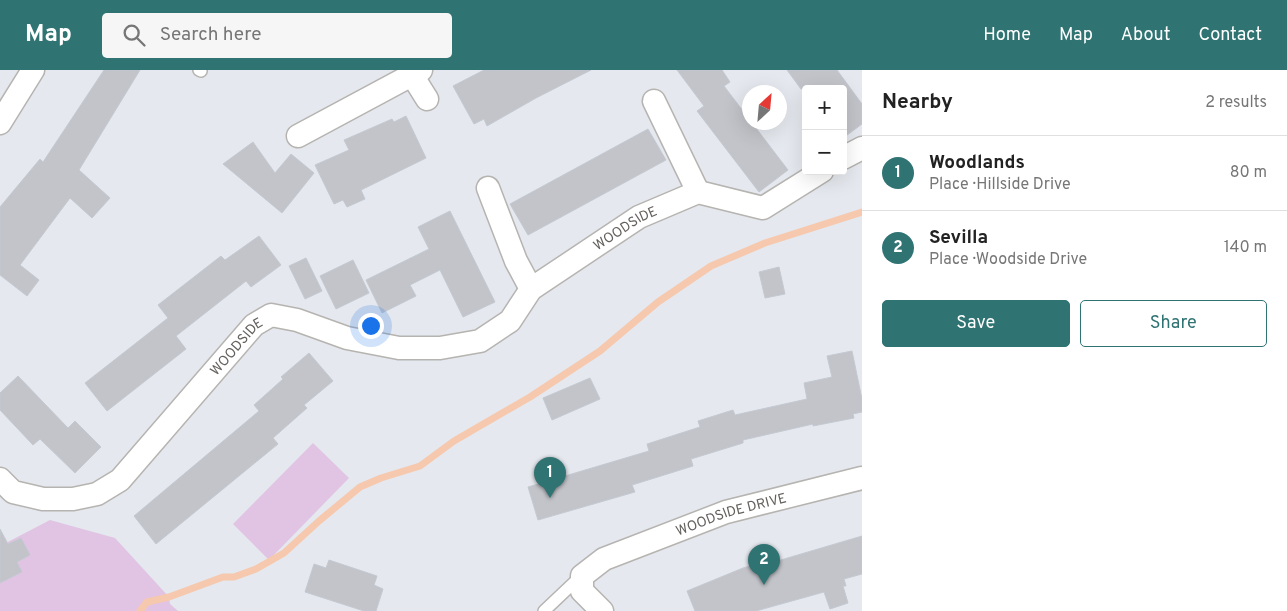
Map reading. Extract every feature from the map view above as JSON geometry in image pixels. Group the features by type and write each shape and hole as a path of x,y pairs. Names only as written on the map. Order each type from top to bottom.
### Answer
{"street":[{"path":"0,123 33,70"},
{"path":"298,136 416,72 427,99"},
{"path":"654,101 698,192 763,208 816,175"},
{"path":"847,156 862,148"},
{"path":"488,188 516,260 531,289"},
{"name":"WOODSIDE","path":"0,479 13,492 50,499 73,499 97,494 120,480 254,325 271,315 297,320 347,338 399,348 440,348 480,341 510,321 531,289 639,217 698,192"},
{"name":"WOODSIDE DRIVE","path":"582,576 604,559 726,512 862,478"},
{"path":"582,576 582,591 602,611"}],"lane":[{"path":"544,611 582,576"}],"shaded area":[{"path":"313,443 349,478 269,560 233,524"},
{"path":"50,520 115,538 169,597 170,604 178,611 0,611 0,546"}],"building":[{"path":"104,70 140,70 79,170 110,198 92,218 70,198 20,265 39,280 27,296 0,275 0,207 40,159 43,162"},
{"path":"484,70 591,70 487,126 484,119 474,124 453,86"},
{"path":"677,70 722,70 730,82 724,86 742,110 742,130 758,130 788,170 759,192 697,111 704,106"},
{"path":"787,70 837,70 862,104 862,124 847,135 847,85 802,85 801,89"},
{"path":"406,116 426,158 361,190 365,199 347,207 343,200 334,204 315,165 349,150 344,140 392,119 394,122"},
{"path":"648,129 666,160 528,235 510,204"},
{"path":"253,142 275,173 291,154 314,173 282,213 223,164"},
{"path":"450,211 495,302 463,317 440,270 410,285 416,296 382,313 366,280 429,249 418,227"},
{"path":"259,236 281,265 251,287 246,281 176,336 186,349 107,411 85,383 168,318 158,305 221,256 225,260"},
{"path":"306,258 322,291 305,299 289,266"},
{"path":"353,260 369,293 336,309 320,276"},
{"path":"779,267 785,294 765,298 759,272"},
{"path":"852,351 862,399 862,412 853,414 854,418 813,426 813,424 743,440 743,443 691,459 693,466 632,485 635,492 538,520 528,487 649,451 647,444 700,427 698,421 733,410 735,415 807,399 804,383 832,377 827,356"},
{"path":"309,353 333,381 304,405 307,408 273,438 278,444 156,544 134,516 259,411 254,405 283,379 281,377"},
{"path":"18,376 68,428 75,421 101,447 75,473 40,439 33,445 0,410 0,393"},
{"path":"590,378 600,399 552,420 543,398"},
{"path":"0,529 8,544 21,538 30,555 17,562 22,572 0,583"},
{"path":"862,536 862,574 844,579 846,586 843,586 848,603 830,609 824,592 756,611 695,611 687,591 743,568 773,559 774,562"},
{"path":"329,560 377,576 374,585 383,589 376,611 364,611 305,592 314,564 326,568"}],"waterway":[{"path":"140,611 147,602 169,597 223,577 234,577 256,569 284,553 360,487 381,478 420,466 454,441 530,397 600,351 658,302 711,266 765,243 862,212"}],"place":[{"name":"Woodlands","path":"550,498"},
{"name":"Sevilla","path":"764,585"}]}
